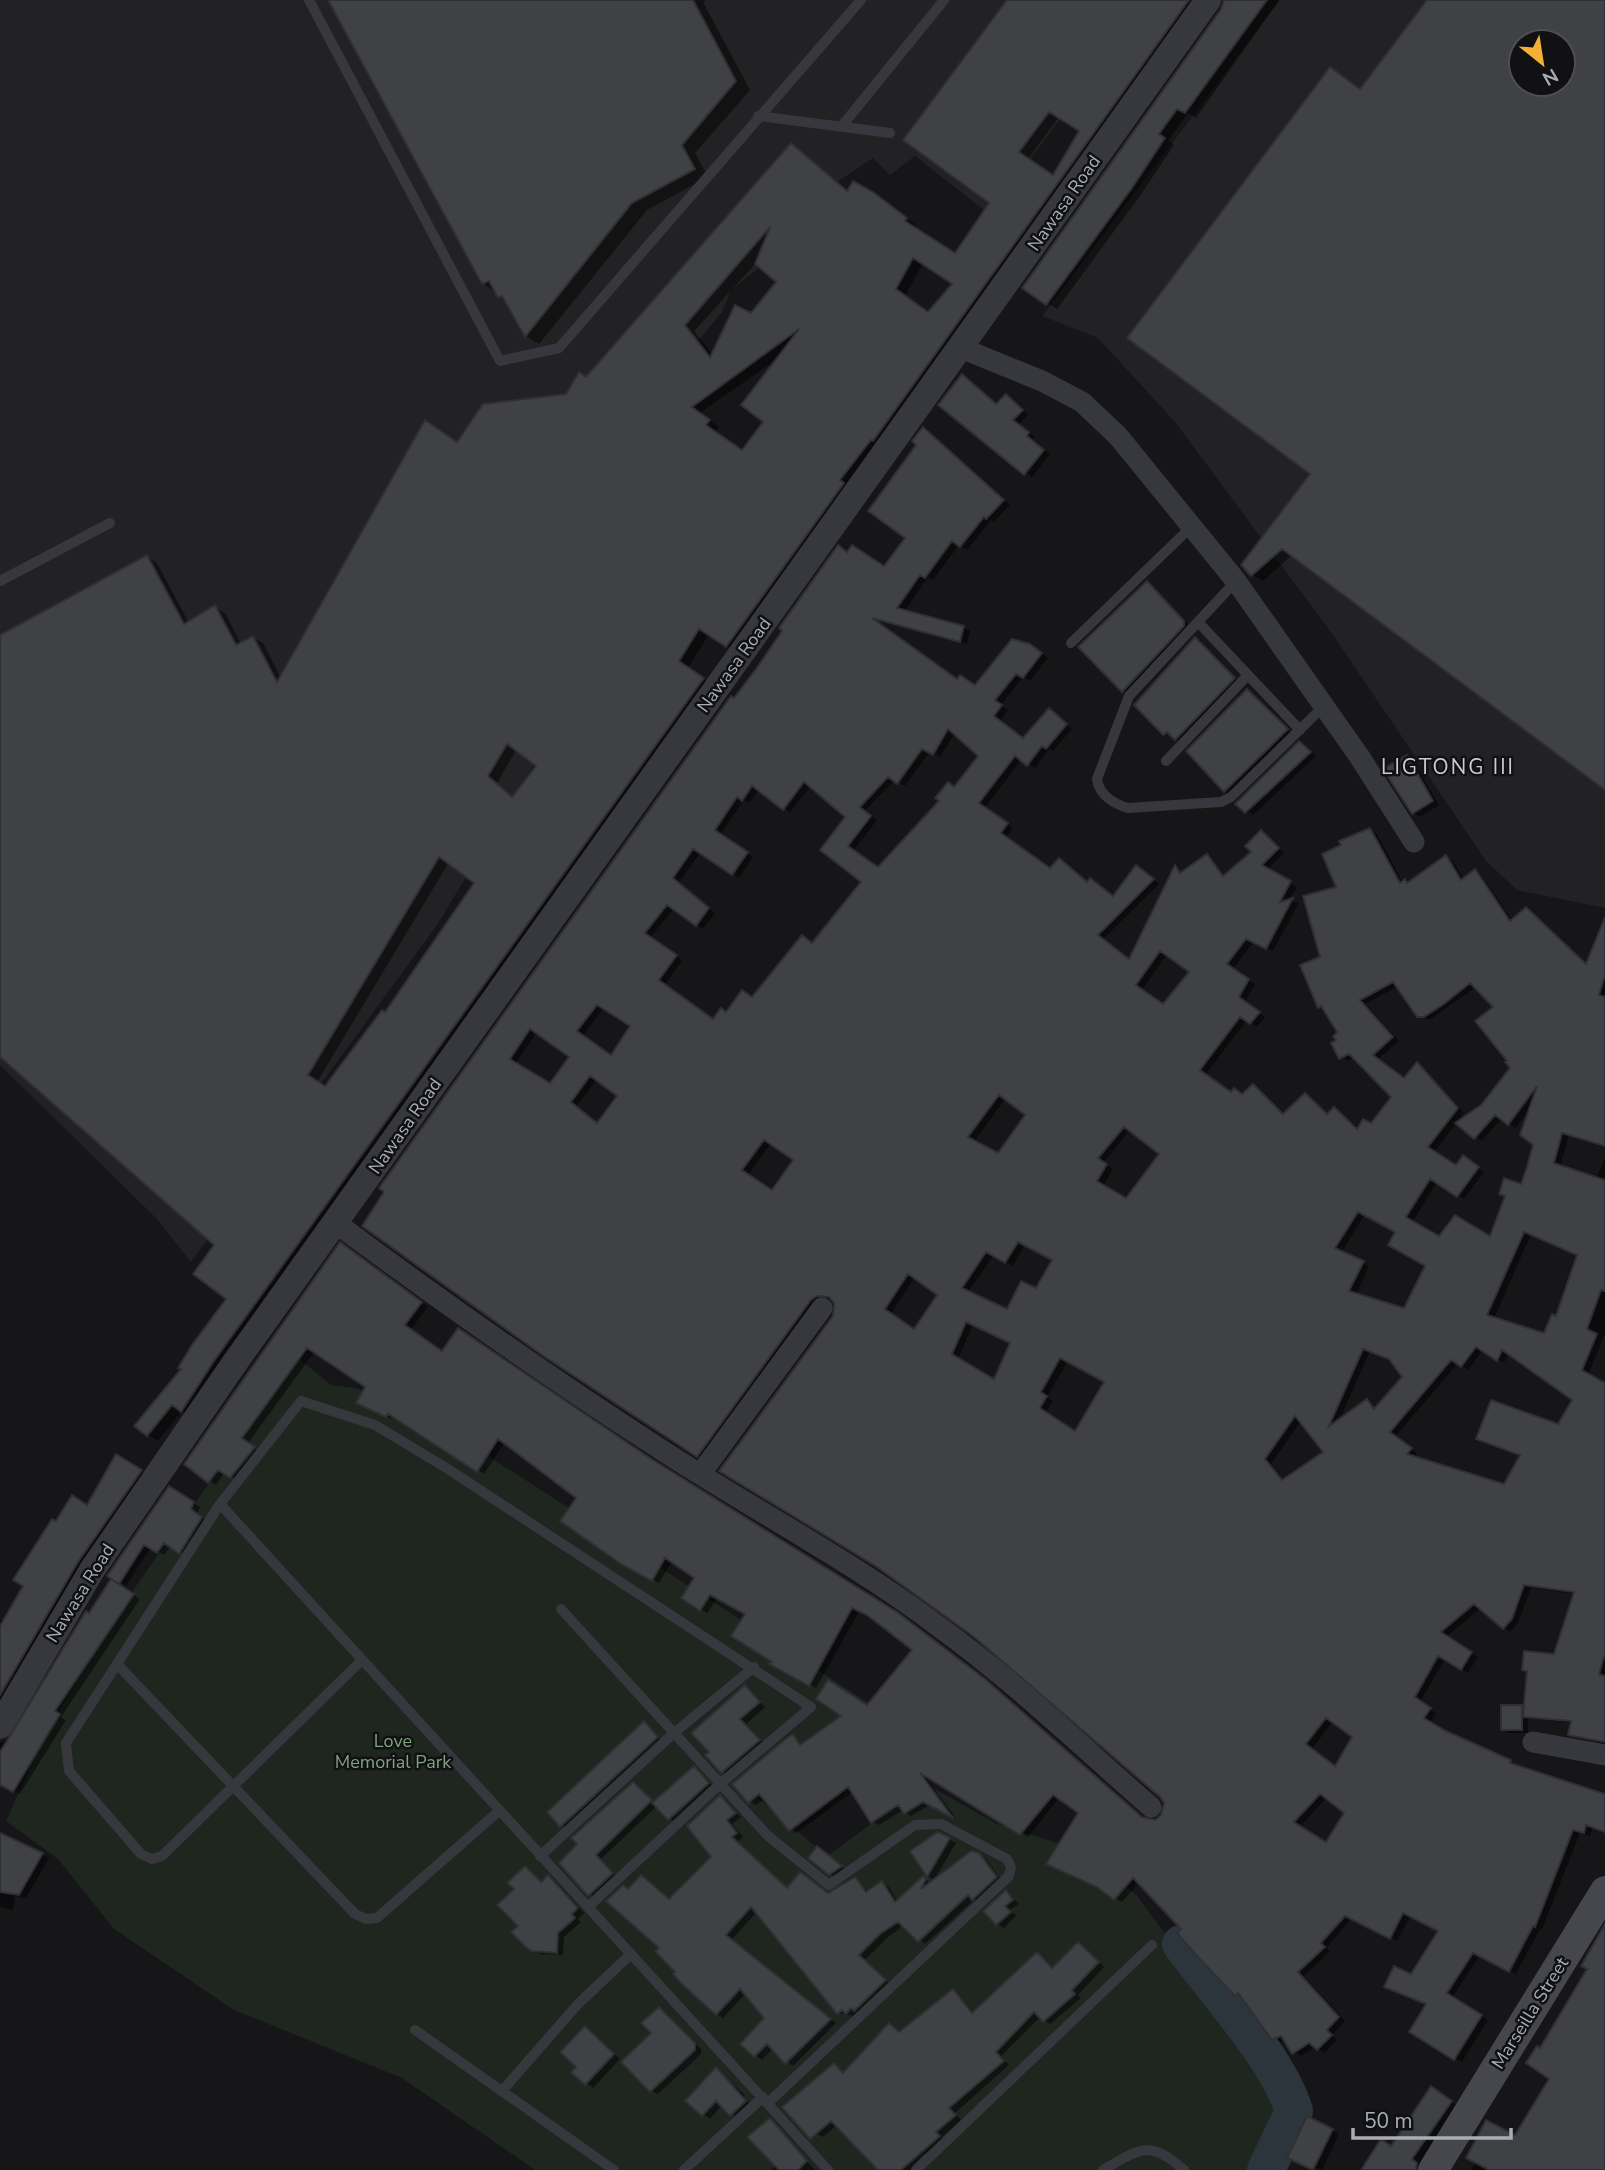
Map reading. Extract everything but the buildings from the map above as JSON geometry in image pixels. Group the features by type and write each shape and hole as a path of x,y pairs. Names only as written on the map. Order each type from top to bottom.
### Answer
{"main road":[{"name":"Marseilla Street","path":"1433,2170 1605,1891"}],"street":[{"name":"Nawasa Road","path":"0,1726 92,1570 236,1361 1208,0"},
{"path":"961,348 1082,402 1118,436 1190,528 1236,581 1324,706 1414,842"},
{"path":"336,1223 453,1310 659,1449 793,1529 937,1625 1023,1692 1152,1807"},
{"path":"701,1473 822,1308"},
{"path":"1533,1742 1605,1755"}],"lane":[{"path":"309,0 500,361 559,348 861,0"},
{"path":"841,127 944,0"},
{"path":"758,116 890,133"},
{"path":"0,581 110,523"},
{"path":"1071,643 1190,528"},
{"path":"1236,581 1129,696 1097,779 1102,793 1116,804 1128,808 1221,802 1231,797 1324,706"},
{"path":"1198,622 1300,730"},
{"path":"1166,761 1248,675"},
{"path":"361,1661 162,1856 152,1859 141,1854 69,1771 66,1743 220,1504 301,1401 375,1425 448,1469 754,1667 811,1707 720,1784 588,1907"},
{"path":"220,1504 828,2170"},
{"path":"561,1609 768,1836 829,1885 915,1825 941,1824 1007,1859 1011,1867 1009,1876 766,2100 684,2170"},
{"path":"117,1664 355,1914 366,1919 377,1918 499,1811"},
{"path":"540,1856 674,1733 754,1667"},
{"path":"916,2170 1152,1945"},
{"path":"502,2091 578,2004 631,1954"},
{"path":"415,2030 614,2170"},
{"path":"1103,2170 1138,2149 1164,2152 1184,2170"}],"shaded area":[{"path":"0,0 1149,0 989,214 915,156 890,175 873,158 840,180 775,255 731,290 722,312 699,340 675,347 583,685 437,925 191,1262 157,1219 0,1065"},
{"path":"1280,0 1605,0 1605,908 1517,890 1486,861 1333,635 1176,423 1098,338 1042,316"}],"green space":[{"name":"Love Memorial Park","path":"298,1358 331,1385 356,1388 421,1415 867,1702 754,1795 827,1856 926,1784 997,1824 1087,1852 1138,1897 1196,1976 1278,2101 1255,2170 535,2170 402,2078 234,2010 114,1929 58,1859 6,1821 48,1728 134,1589"}],"waterway":[{"path":"1181,1944 1275,2070 1294,2111 1266,2170"}],"district":[{"name":"LIGTONG III","path":"1448,767"}]}
